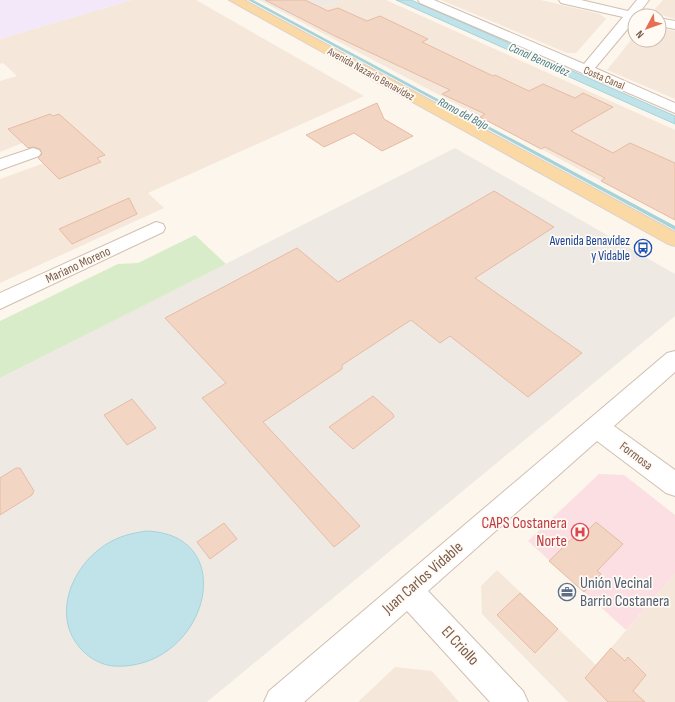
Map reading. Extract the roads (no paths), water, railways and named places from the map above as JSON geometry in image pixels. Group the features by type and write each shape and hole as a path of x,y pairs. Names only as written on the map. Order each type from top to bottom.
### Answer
{"main road":[{"name":"Avenida Nazario Benavídez","path":"235,0 675,240"}],"street":[{"name":"Costa Canal","path":"424,0 675,108"},
{"path":"565,0 627,15"},
{"path":"586,70 627,23"},
{"path":"0,165 33,153"},
{"name":"Mariano Moreno","path":"0,302 156,228"},
{"name":"Juan Carlos Vidable","path":"280,702 675,359"},
{"name":"Formosa","path":"597,427 675,485"},
{"name":"El Criollo","path":"408,591 512,702"}],"water":[{"name":"Canal Benavídez","path":"396,0 411,0 675,116 675,124"},
{"path":"146,531 177,538 195,554 203,577 201,602 190,627 171,648 145,662 113,666 104,664 88,656 72,636 67,621 67,606 70,590 77,575 86,562 98,550 120,537"}],"waterway":[{"name":"Ramo del Bajo","path":"250,0 675,228"}],"place":[{"name":"Avenida Benavídez y Vidable","path":"643,248"},
{"name":"CAPS Costanera Norte","path":"580,532"},
{"name":"Unión Vecinal Barrio Costanera","path":"567,592"}]}
